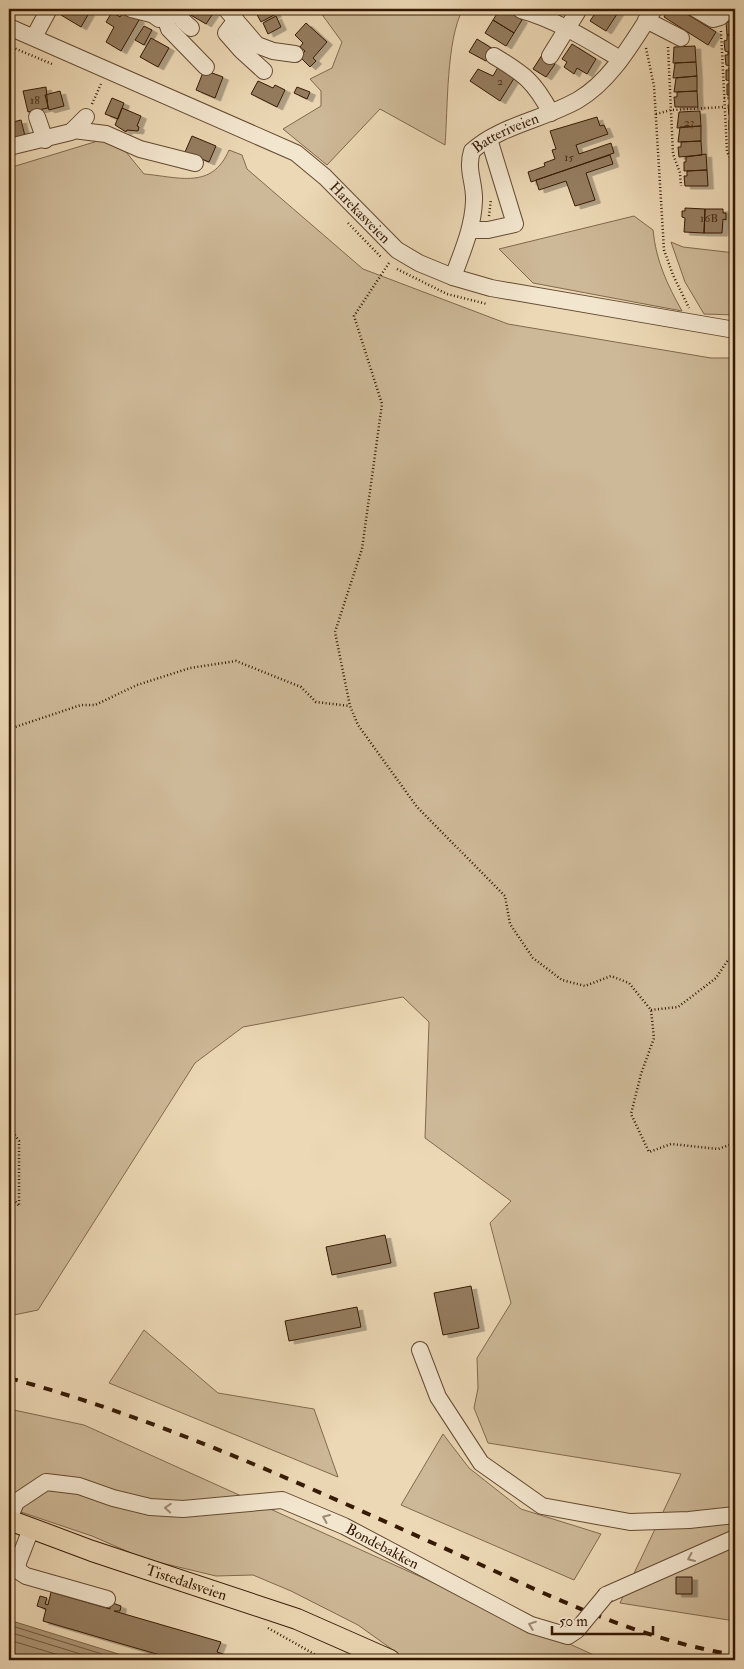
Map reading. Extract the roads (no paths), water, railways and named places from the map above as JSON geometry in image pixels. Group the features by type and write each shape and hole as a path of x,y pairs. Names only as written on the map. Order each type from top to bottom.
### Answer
{"main road":[{"name":"Tistedalsveien","path":"9,1520 288,1616 358,1653 390,1660"}],"street":[{"path":"34,37 49,9"},
{"path":"131,9 160,14 183,21 191,28"},
{"path":"553,9 567,27"},
{"path":"550,56 579,9"},
{"path":"696,9 713,19 724,13"},
{"path":"521,10 543,16 567,27 620,59"},
{"path":"160,14 170,29 206,67"},
{"path":"264,71 240,50 226,33 231,15 254,32 257,45 273,51 295,54"},
{"path":"646,20 675,35"},
{"name":"Batteriveien","path":"454,277 470,230 475,198 469,160 472,151 489,139 551,113 579,99 590,91 612,71 646,20"},
{"name":"Harekasveien","path":"9,27 296,153 325,177 397,250 419,264 491,288 735,330"},
{"path":"494,56 525,75 539,91 551,113"},
{"path":"37,117 45,140"},
{"path":"9,148 45,140 73,130 86,117"},
{"path":"73,130 106,134 140,149 195,163"},
{"path":"470,230 488,230 515,224 489,139"},
{"path":"420,1350 438,1397 481,1463 542,1506 630,1522 689,1520 735,1515"},
{"name":"Bondebakken","path":"9,1520 16,1502 46,1482 79,1486 114,1498 150,1507 183,1509 282,1500 344,1526 530,1625 568,1636 577,1630 606,1595 735,1538"},
{"path":"31,1529 16,1565 20,1572 26,1576 107,1599"}],"water":[{"path":"9,1620 128,1657 141,1660 9,1660"}],"railway":[{"path":"9,1378 118,1412 225,1452 545,1594 619,1624 657,1637 735,1655"}]}
